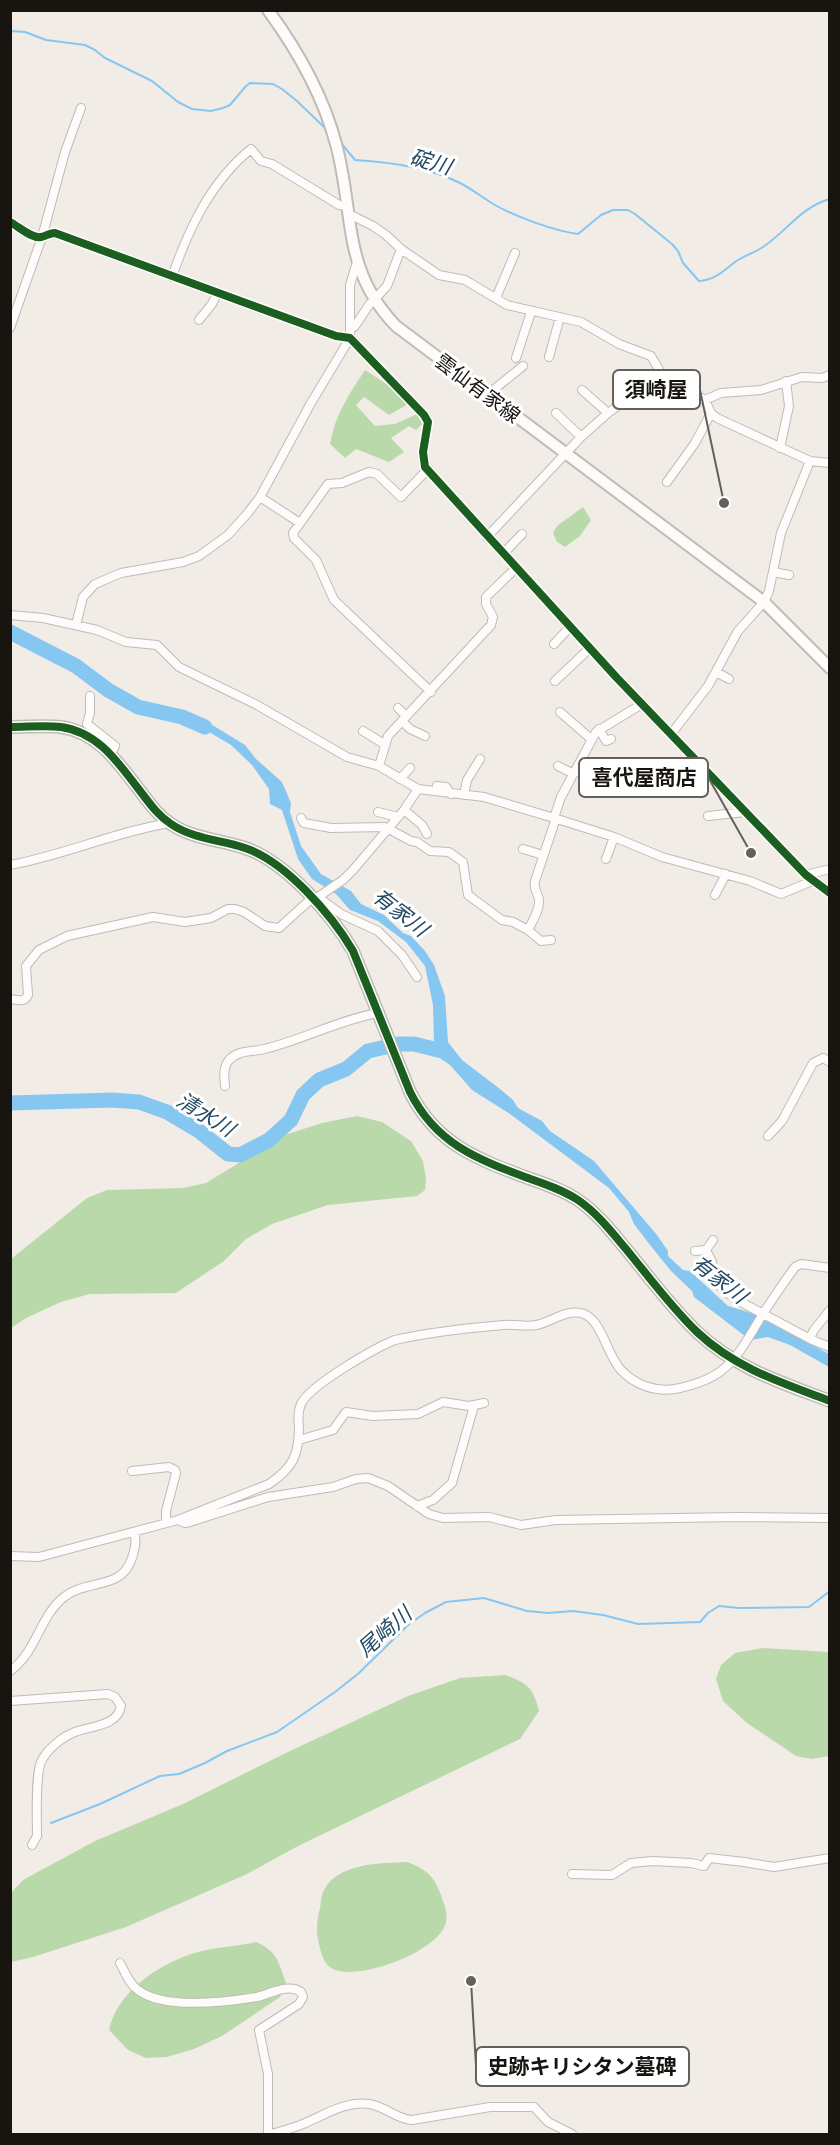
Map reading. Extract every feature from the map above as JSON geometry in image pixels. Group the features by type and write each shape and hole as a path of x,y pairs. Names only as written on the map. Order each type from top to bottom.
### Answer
{"street":[{"name":"雲仙有家線","path":"273,13 315,86 332,129 357,262 364,281 374,300 396,326 764,602 830,668"},
{"path":"10,328 42,237 63,160 81,108"},
{"path":"172,277 180,253 206,202 232,165 251,149 261,161 272,164 380,230 401,249 439,275 465,280 507,305 581,322 619,344 651,356 662,375 705,400 711,413 810,461 828,460"},
{"path":"10,222 35,237 55,233 336,336 350,334"},
{"path":"76,625 83,597 95,584 121,573 183,562 199,556 228,535 260,496 350,334 387,286 401,249"},
{"path":"496,298 515,253"},
{"path":"357,262 351,285 350,334 362,353 424,415 428,422 423,452 425,467 642,704 809,878 830,893"},
{"path":"199,320 218,292"},
{"path":"516,358 531,312"},
{"path":"549,357 560,317"},
{"path":"487,395 523,366"},
{"path":"487,537 581,437 608,413 662,375"},
{"path":"705,400 721,393 761,390 802,377 822,378 830,375"},
{"path":"780,448 789,406 786,381"},
{"path":"582,390 608,413"},
{"path":"556,413 581,437"},
{"path":"667,482 696,443 711,413"},
{"path":"672,733 708,687 738,630 764,602 781,533 810,461"},
{"path":"428,470 400,497 377,474 369,472 342,483 328,484 292,533 294,538 316,560 334,600 431,692"},
{"path":"260,496 300,523"},
{"path":"503,554 522,534"},
{"path":"379,766 384,744 404,718 431,692 491,625 494,617 486,604 486,597 516,568"},
{"path":"773,572 789,575"},
{"path":"10,615 43,618 76,625 126,642 157,645 179,667 257,705 347,756 379,766 418,789 484,797 614,837 662,857 726,874 781,894 830,869"},
{"path":"554,644 570,627"},
{"path":"555,681 590,648"},
{"path":"716,672 729,679"},
{"path":"90,696 90,713 87,724 115,746 111,754"},
{"path":"528,930 539,901 533,887 561,797 591,739 599,729 642,704"},
{"path":"398,708 410,729 425,736"},
{"path":"560,712 591,739"},
{"path":"10,727 60,726 87,734 111,754 154,809 170,823 188,832 260,854 341,914 378,931 402,955 417,977"},
{"path":"599,729 606,741 610,739"},
{"path":"363,731 384,744"},
{"path":"464,795 467,780 480,759"},
{"path":"558,766 574,774"},
{"path":"400,779 410,768"},
{"path":"437,786 446,787 451,794"},
{"path":"10,999 22,1001 26,999 28,995 26,966 39,950 67,936 153,917 185,922 211,918 228,909 244,912 265,926 279,928 343,879 404,810 418,789"},
{"path":"404,810 422,825 427,834"},
{"path":"378,812 398,817"},
{"path":"708,816 745,812"},
{"path":"300,819 304,823 328,827 388,828 430,851 449,852 463,862 468,895 502,920 513,922 541,940 551,940"},
{"path":"10,865 65,851 124,832 170,823"},
{"path":"606,859 614,837"},
{"path":"523,849 543,855"},
{"path":"715,895 726,874"},
{"path":"317,897 353,951 398,1064 421,1112 447,1140 481,1160 559,1189 591,1210 679,1313 697,1332 731,1360 830,1401"},
{"path":"225,1086 225,1066 237,1054 267,1048 352,1018 378,1013"},
{"path":"768,1136 782,1121 813,1063 823,1058 830,1062"},
{"path":"695,1251 706,1250 713,1240"},
{"path":"706,1250 712,1262 707,1272 718,1285 737,1300 830,1347"},
{"path":"10,1556 39,1557 178,1520 269,1484 281,1476 294,1461 299,1440 300,1405 314,1389 383,1345 406,1338 507,1325 532,1326 544,1324 565,1314 578,1313 587,1315 599,1328 611,1357 633,1381 648,1388 666,1390 689,1386 723,1370 740,1353 795,1267 801,1264 830,1268"},
{"path":"810,1338 830,1310"},
{"path":"299,1440 333,1430 342,1415 347,1412 373,1416 407,1415 427,1412 443,1402 474,1406 484,1403"},
{"path":"417,1506 433,1500 452,1483 474,1406"},
{"path":"132,1471 169,1467 175,1470 166,1511 166,1523"},
{"path":"178,1520 185,1523 190,1522 268,1497 333,1487 356,1479 378,1481 429,1514 442,1518 489,1518 521,1525 556,1520 830,1518"},
{"path":"10,1671 30,1651 48,1616 63,1598 83,1587 115,1580 123,1575 136,1547 134,1532"},
{"path":"10,1701 108,1694 118,1699 121,1706 119,1714 109,1722 67,1736 47,1753 40,1767 37,1836 32,1845"},
{"path":"572,1874 612,1875 631,1863 653,1861 704,1866 709,1858 774,1867 830,1858"},
{"path":"120,1963 136,1989 169,2002 219,2001 256,1997 291,1988 301,1992 303,1997 299,2004 259,2030 268,2074 270,2134 304,2124 340,2107 366,2103 380,2105 403,2119 412,2120 490,2107 534,2107 548,2122 572,2134"}],"green space":[{"path":"365,370 394,389 408,404 389,415 364,397 356,405 375,426 395,424 417,414 422,424 416,430 409,426 391,438 404,452 389,462 356,449 345,458 330,444 339,414"},
{"path":"583,507 591,520 580,536 565,547 557,542 553,533 557,526"},
{"path":"357,1116 382,1122 411,1141 423,1161 425,1190 417,1196 328,1205 272,1224 246,1239 224,1261 176,1293 90,1294 61,1302 26,1318 11,1328 11,1259 87,1198 107,1190 183,1188 206,1183 285,1135 322,1123"},
{"path":"763,1648 829,1652 829,1756 812,1759 796,1756 747,1723 723,1701 716,1679 721,1665 735,1653"},
{"path":"505,1675 528,1687 539,1711 520,1739 298,1846 247,1874 126,1927 11,1962 11,1893 23,1880 95,1841 183,1804 408,1696 460,1678"},
{"path":"407,1862 428,1874 439,1889 446,1915 446,1922 440,1933 429,1944 395,1962 358,1971 343,1972 331,1968 322,1956 317,1936 324,1890 339,1874 361,1866"},
{"path":"256,1942 273,1954 286,1983 280,1997 222,2036 194,2049 167,2057 146,2058 128,2050 109,2030 113,2016 129,1992 152,1973 178,1959 199,1952"}],"water":[{"path":"180,715 214,726 245,745 256,759 282,782 291,803 290,812 301,846 321,874 351,891 361,904 384,915 403,933 411,936 425,951 434,965 445,996 448,1042 462,1060 513,1100 518,1108 542,1121 550,1131 594,1161 657,1235 668,1251 668,1256 683,1270 690,1271 728,1306 755,1314 829,1354 829,1367 790,1345 768,1337 750,1340 694,1297 692,1291 671,1271 650,1245 634,1224 629,1212 609,1188 510,1114 472,1090 450,1065 441,1059 434,1043 433,1005 425,966 406,942 378,921 350,910 336,894 312,879 298,859 282,810 270,804 269,789 252,765 231,745"}],"waterway":[{"name":"碇川","path":"10,31 25,32 46,40 85,45 105,58 152,81 178,102 192,109 211,111 223,108 230,105 250,83 273,84 297,101 328,131"},
{"name":"碇川","path":"341,143 355,160 395,164 435,173 460,183 495,205 547,227 578,234 601,215 613,210 628,210 672,244 683,263 699,281 714,277 738,260 763,247 802,213 830,199"},
{"name":"有家川","path":"10,632 76,666 108,690 138,707 182,717 205,727"},
{"name":"清水川","path":"10,1103 112,1100 139,1102 167,1112 199,1131 228,1154 240,1155 269,1140 291,1120 303,1095 319,1080 346,1069 368,1051 399,1044 414,1044 446,1052"},
{"name":"尾崎川","path":"51,1823 100,1804 160,1776 179,1774 227,1751 277,1732 359,1673 408,1625 446,1602 484,1598 527,1611 548,1613 573,1611 603,1615 638,1624 700,1622 719,1606 809,1607 830,1591"}],"cycle path":[{"path":"10,222 33,236 41,237 55,233 336,336 350,338 424,415 428,422 423,452 425,467 617,678 806,875 830,893"},
{"path":"10,727 61,727 85,735 96,741 114,758 153,807 171,824 188,833 245,848 276,865 291,877 320,906 353,951 410,1092 432,1125 445,1137 475,1156 578,1200 604,1223 678,1312 712,1345 743,1365 830,1401"}],"place":[{"name":"須崎屋","path":"724,503"},
{"name":"喜代屋商店","path":"751,853"},
{"name":"史跡キリシタン墓碑","path":"471,1981"}]}
